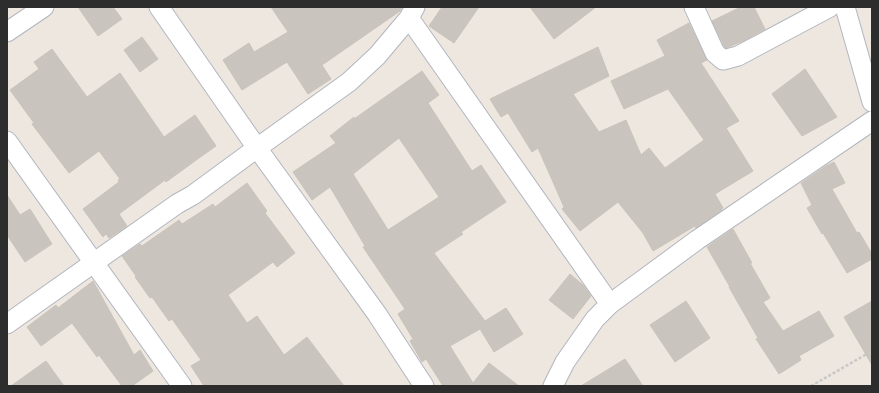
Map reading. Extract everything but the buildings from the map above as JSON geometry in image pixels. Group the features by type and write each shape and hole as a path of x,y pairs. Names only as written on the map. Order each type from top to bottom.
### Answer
{"street":[{"path":"7,32 44,7"},
{"path":"159,7 257,148 377,314 424,386"},
{"path":"694,7 715,53 723,60 738,56 830,7"},
{"path":"845,7 872,102"},
{"path":"7,324 177,204 193,195 349,82 377,56 412,13 610,304"},
{"path":"553,386 565,362 595,319 610,304 697,240 872,121"},
{"path":"7,142 182,386"}],"path":[{"path":"811,386 872,351"}]}
